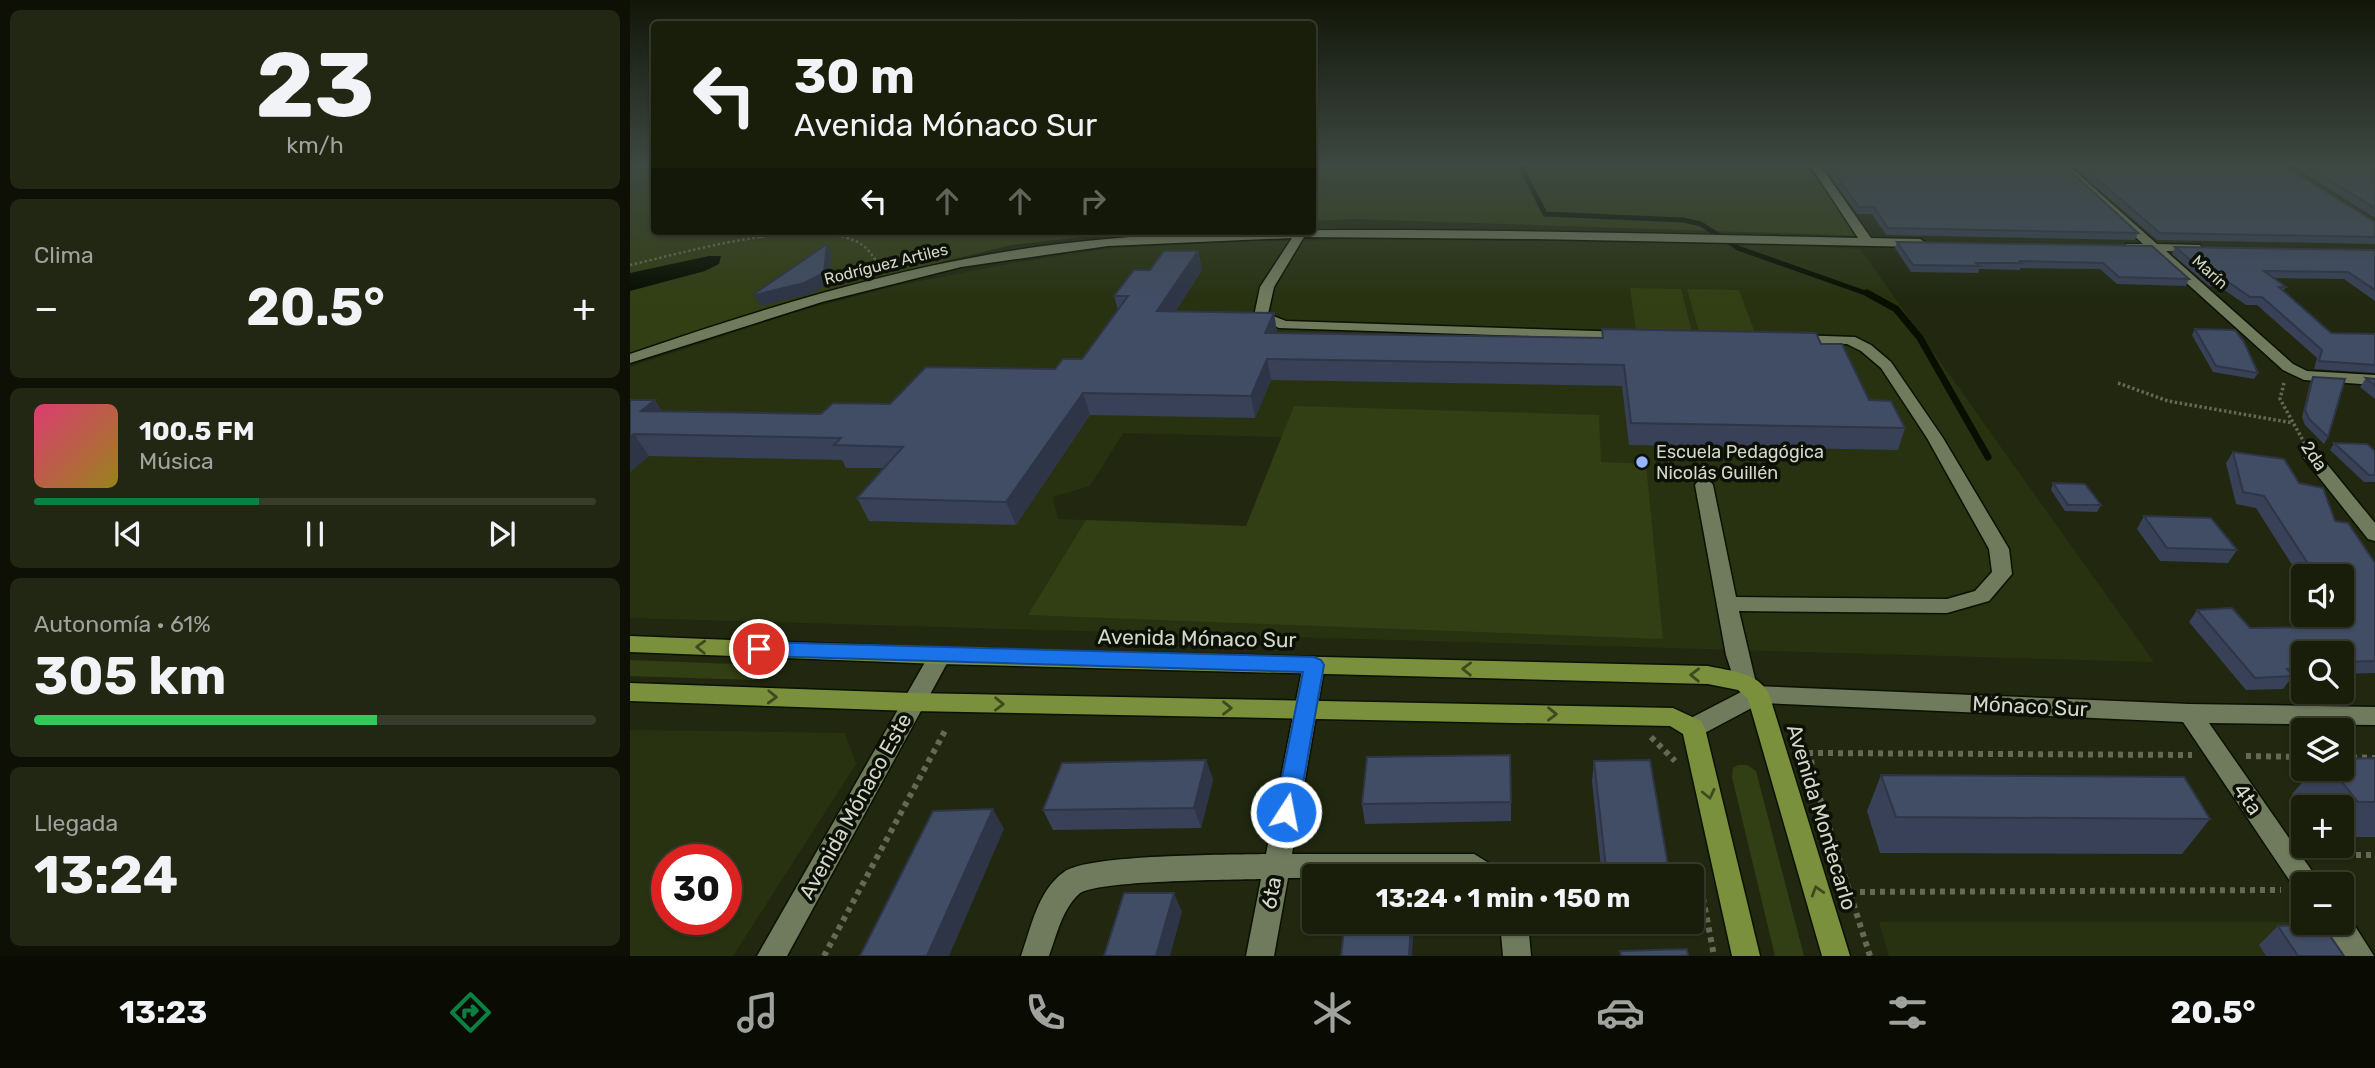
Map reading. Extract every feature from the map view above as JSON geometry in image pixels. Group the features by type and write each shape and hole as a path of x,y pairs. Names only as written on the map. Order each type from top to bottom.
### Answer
{"main road":[{"name":"Avenida Mónaco Sur","path":"630,644 940,656 1708,675 1752,688"},
{"name":"Avenida Montecarlo","path":"1752,688 1836,956"},
{"path":"630,692 912,702 1673,717 1693,728 1746,956"}],"street":[{"path":"1845,210 1867,242"},
{"name":"Marín","path":"2113,210 2288,367 2304,375 2375,380"},
{"name":"Rodríguez Artiles","path":"1316,233 1509,234 1936,243"},
{"name":"Rodríguez Artiles","path":"630,359 685,339 914,271 1012,254 1122,241 1204,235"},
{"path":"1300,235 1267,287 1261,316 1284,325 1636,335"},
{"path":"2115,247 2211,248"},
{"path":"1727,604 1947,606 1982,596 2001,573 1999,549 1935,438 1886,365 1866,348 1850,341 1786,339"},
{"name":"2da","path":"2312,457 2375,535"},
{"path":"1693,728 1752,688 1727,604 1704,485"},
{"name":"Avenida Mónaco Este","path":"771,956 940,656"},
{"name":"6ta","path":"1260,956 1314,665"},
{"name":"Mónaco Sur","path":"1752,688 2189,713 2375,716"},
{"name":"4ta","path":"2189,713 2288,855 2294,872"},
{"path":"1035,956 1055,901 1074,880 1107,873 1302,866"},
{"path":"1515,934 1517,956"},
{"path":"2345,935 2360,956"}],"path":[{"path":"630,265 761,238 827,235 852,238 872,252 886,280"},
{"name":"2da","path":"2288,367 2280,399 2312,457"},
{"path":"2118,383 2168,401 2293,423"},
{"path":"824,956 947,727"},
{"path":"1870,956 1814,780 1810,753 2291,757"},
{"path":"2354,757 2375,758"},
{"path":"2288,855 2375,855"},
{"path":"1850,892 2291,887"}],"shaded area":[{"path":"630,210 651,210 651,235 1098,235 1011,245 942,262 630,354"},
{"path":"1316,210 1839,210 1859,236 1354,219 1316,221"},
{"name":"Escuela Pedagógica Nicolás Guillén","path":"1250,241 1729,242 1860,249 2154,662 630,618 630,367 793,313 895,286 1013,263 1114,248","holes":["1123,433 1282,437 1246,526 1058,519 1053,497 1090,486"]},
{"path":"709,256 721,256 719,264 705,271 630,291 630,273"},
{"path":"1630,288 1681,289 1692,332 1636,331"},
{"path":"1687,289 1739,290 1755,333 1699,332"},
{"path":"1294,406 1599,415 1601,462 1646,464 1663,639 1028,615 1086,520 1246,526"},
{"path":"630,660 762,665 767,674 753,680 630,676"},
{"path":"630,730 845,733 856,764 733,956 630,956"},
{"path":"1747,765 1756,771 1804,956 1775,956 1732,777 1733,768"},
{"path":"1879,922 2291,922 2291,935 2302,935 2317,956 1889,956"}],"building":[{"path":"1876,210 2113,210 2138,233 1888,228"},
{"path":"2133,210 2355,210 2375,222 2375,237 2160,233"},
{"path":"1897,242 2152,246 2189,279 2119,277 2103,263 2020,261 2022,263 1976,263 1980,266 1913,265"},
{"path":"827,244 824,273 804,283 754,294"},
{"path":"2175,247 2375,250 2375,290 2348,272 2264,271 2286,287 2279,287 2331,333 2375,334 2375,365 2319,361 2322,350 2262,297 2250,297 2224,279 2213,279"},
{"path":"1164,251 1198,251 1157,311 1274,313 1265,333 1603,338 1602,329 1816,333 1821,344 1842,344 1869,400 1891,401 1905,428 1631,423 1624,365 1267,359 1251,396 1083,393 1006,502 857,498 903,447 834,445 841,438 634,434 630,437 630,400 655,400 641,411 821,414 833,403 890,404 926,367 1055,369 1063,359 1082,359 1128,296 1114,296 1134,270 1150,270"},
{"path":"2195,329 2235,330 2244,342 2258,373 2216,366"},
{"path":"2313,377 2345,379 2328,437 2309,419 2305,410"},
{"path":"2366,378 2375,379 2375,386"},
{"path":"2334,443 2367,444 2375,451 2375,475 2369,475"},
{"path":"2233,452 2284,459 2299,483 2323,488 2335,521 2348,523 2375,563 2375,661 2354,662 2354,641 2291,641 2291,669 2287,669 2291,676 2255,678 2197,610 2232,608 2250,628 2354,627 2354,564 2308,564 2264,496 2243,492"},
{"path":"2053,483 2085,484 2101,505 2068,505"},
{"path":"2144,516 2211,518 2237,550 2167,548"},
{"path":"1510,755 1511,802 1362,804 1367,757"},
{"path":"2375,758 2375,802 2358,802 2341,781 2354,781 2354,759"},
{"path":"1206,760 1194,808 1043,810 1062,763"},
{"path":"1650,760 1668,864 1606,864 1594,761"},
{"path":"1881,775 2184,777 2210,819 1896,817"},
{"path":"993,809 927,956 860,956 933,811"},
{"path":"1124,893 1174,893 1156,956 1104,956"},
{"path":"2291,925 2291,935 2330,935 2344,956 2298,956 2278,926"},
{"path":"1344,934 1410,934 1409,956 1341,956"},
{"path":"1687,949 1688,956 1621,956 1620,951"}],"waterway":[{"path":"1543,210 1545,214 1683,220 1701,224 1738,248 1870,295"},
{"path":"1870,295 1896,309 1920,338 1988,457"}],"place":[{"name":"Escuela Pedagógica Nicolás Guillén","path":"1642,462"}],"route":[{"path":"759,649 1314,665 1286,812"}]}
